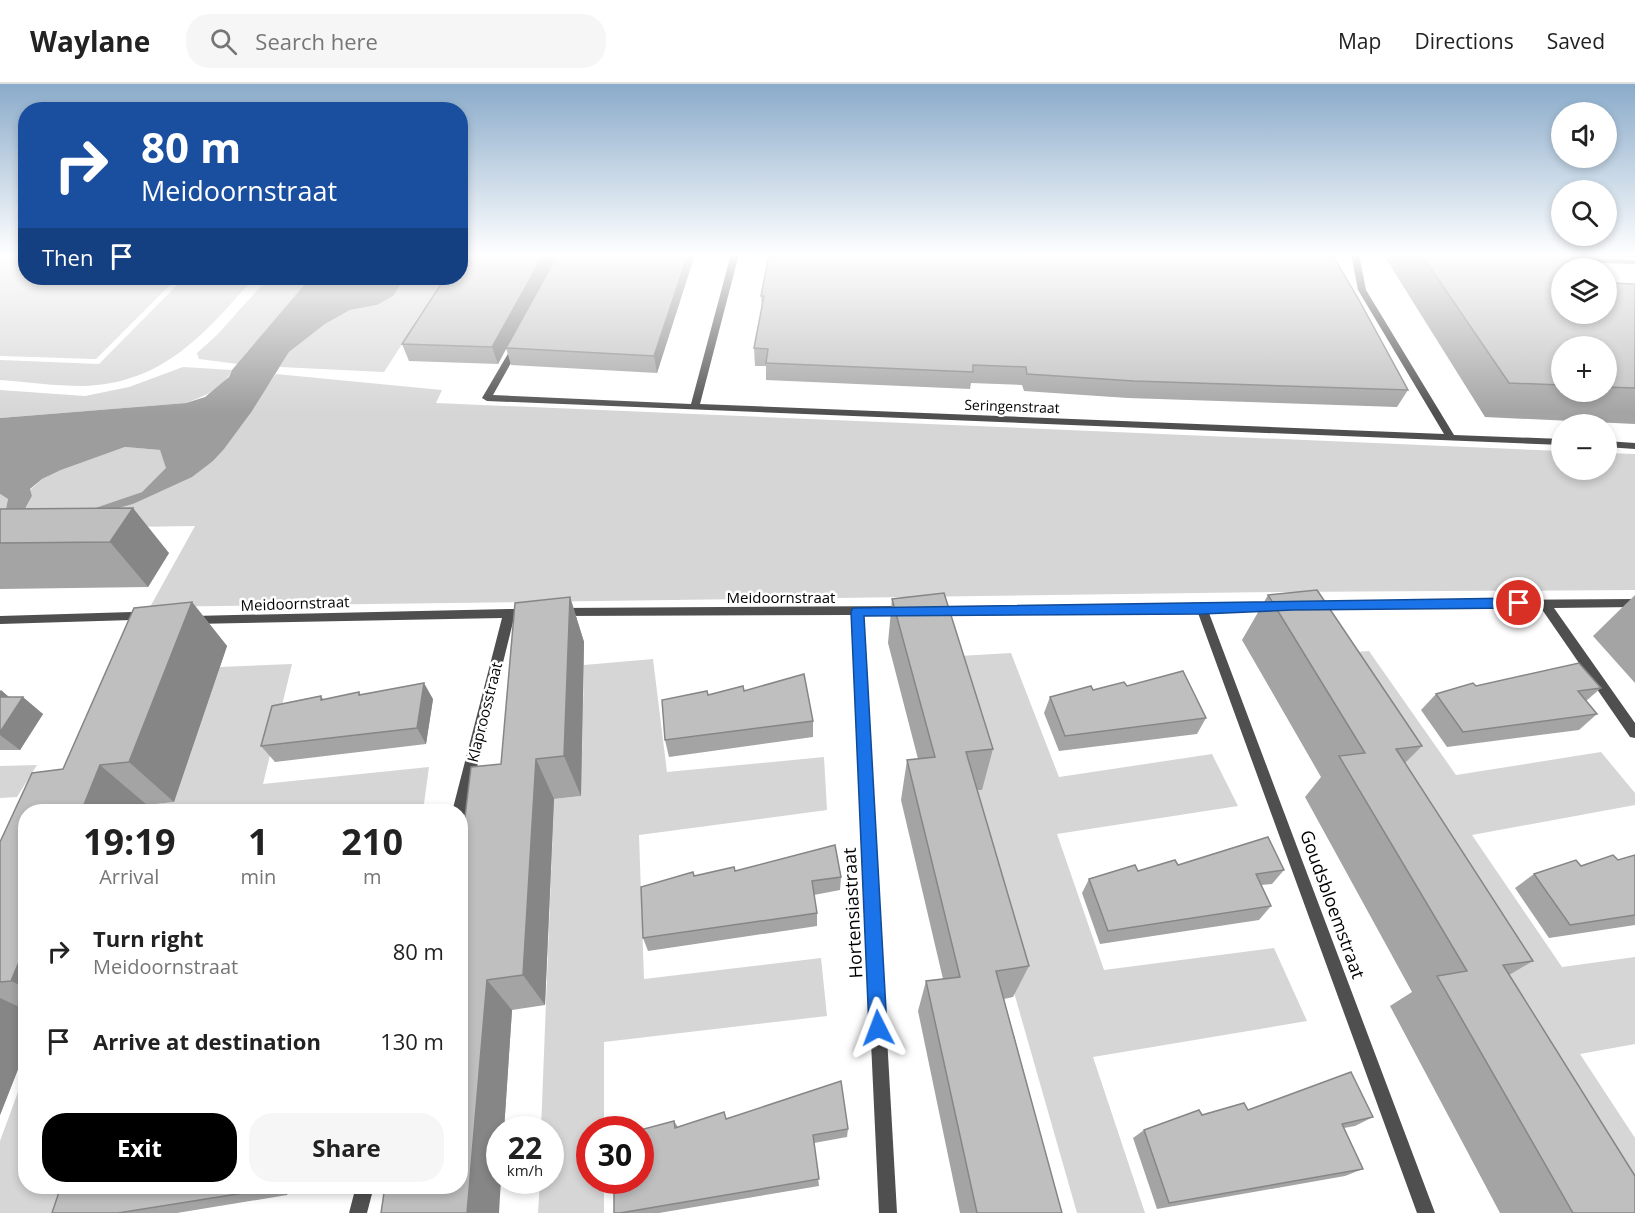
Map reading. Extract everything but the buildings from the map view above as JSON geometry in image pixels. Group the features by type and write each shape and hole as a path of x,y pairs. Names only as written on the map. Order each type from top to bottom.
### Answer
{"street":[{"path":"695,407 721,307"},
{"path":"1372,307 1451,437"},
{"name":"Seringenstraat","path":"521,337 487,398 1551,442"},
{"path":"1617,445 1635,446"},
{"path":"1544,603 1635,733"},
{"name":"Meidoornstraat","path":"179,621 509,613 1202,609 1298,605 1635,603"},
{"name":"Goudsbloemstraat","path":"1202,609 1426,1213"},
{"name":"Hortensiastraat","path":"857,612 888,1213"},
{"name":"Klaproosstraat","path":"461,804 509,613"},
{"path":"0,620 132,616 155,626"},
{"path":"358,1213 363,1194"}],"shaded area":[{"path":"0,307 148,307 96,359 0,356"},
{"path":"156,307 228,307 200,336 180,352 137,376 111,383 82,386 0,380 0,360 99,364"},
{"path":"242,307 286,307 238,364 199,359 197,353"},
{"path":"286,307 368,307 350,310 325,324 289,352 252,411 224,449 192,477 133,504 65,522 3,523 8,499 0,494 0,418 186,403 205,397 229,377 232,370","holes":["125,447 160,450 166,468 142,492 95,508 24,511 32,496 30,489 42,479"]},
{"path":"368,307 426,307 384,372 280,367 289,352 325,324 350,310"},
{"path":"183,367 232,370 218,387 186,403 0,418 0,390 85,396 129,387"},
{"path":"276,374 442,390 436,403 1551,451 1551,480 1617,480 1617,453 1635,454 1635,590 1281,592 150,607 195,526 0,529 0,494 8,499 3,523 133,504 213,461"},
{"path":"125,447 160,450 167,468 142,492 95,508 24,512 32,496 30,490 42,479"},
{"path":"1369,651 1456,775 1601,752 1635,793 1635,805 1472,835 1562,967 1635,957 1635,1044 1580,1054 1635,1138 1635,1213 1303,656"},
{"path":"1011,653 1059,777 1212,754 1238,806 1057,834 1104,970 1274,948 1307,1021 1093,1057 1145,1213 1077,1213 957,793 982,789 942,657"},
{"path":"653,659 667,772 824,757 827,810 639,835 644,979 821,958 827,1016 604,1042 604,1116 576,1116 576,1194 604,1194 604,1213 538,1213 539,1194 564,1194 564,1116 542,1116 554,799 581,796 584,665"},
{"path":"292,664 263,784 429,767 424,804 156,804 174,802 220,667"},
{"path":"37,765 17,797 0,798 0,766"},
{"path":"18,1092 18,1194 82,1194 75,1213 0,1213 0,1141"}],"route":[{"path":"878,1028 857,612 1519,603"}]}
